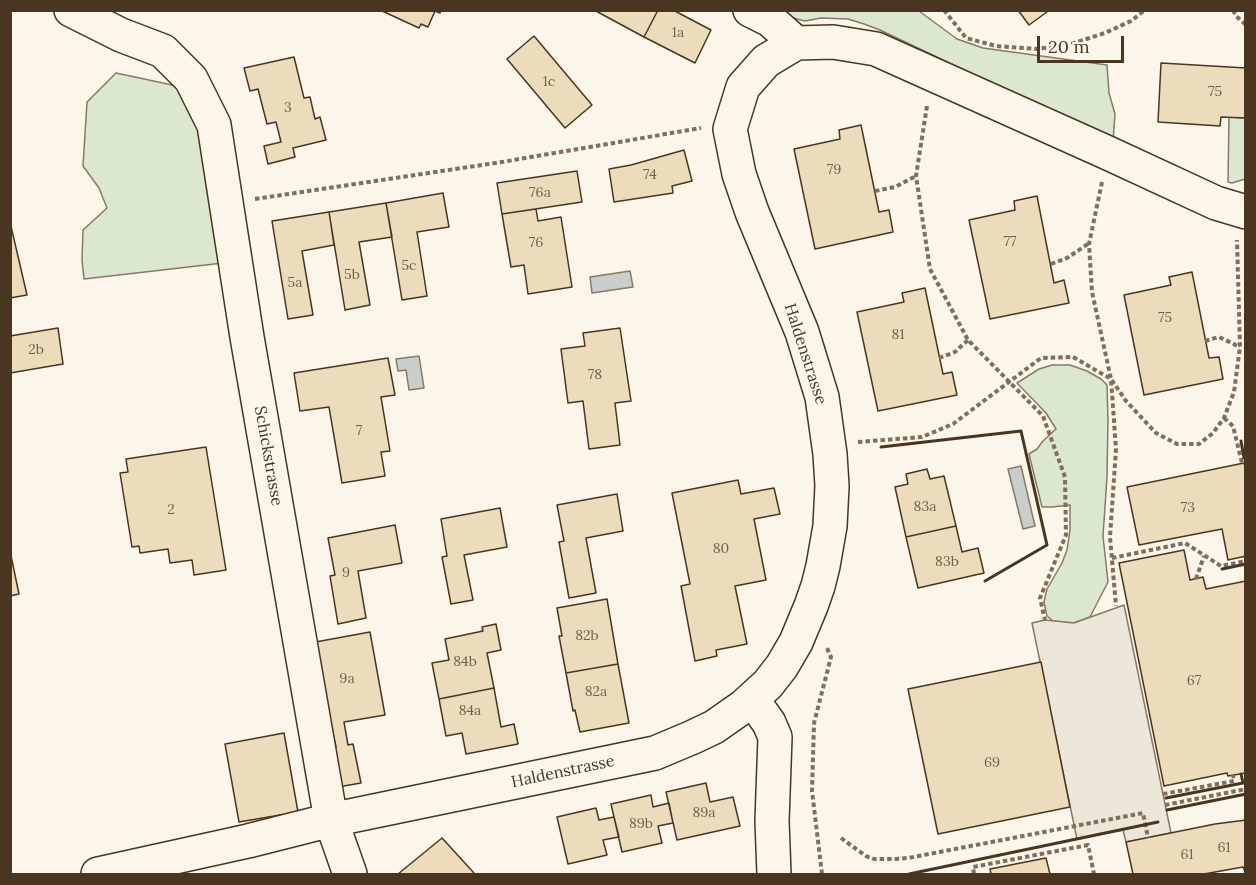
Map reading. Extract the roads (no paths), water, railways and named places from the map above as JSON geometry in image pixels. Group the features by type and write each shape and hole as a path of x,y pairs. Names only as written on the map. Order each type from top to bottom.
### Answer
{"street":[{"name":"Schickstrasse","path":"71,10 121,35 163,51 191,79 214,125 228,203 247,337 331,819 350,874"},
{"path":"750,10 770,20 796,43"},
{"name":"Haldenstrasse","path":"98,874 248,841 331,819 655,753 704,732 730,717 768,684 782,666 804,625 823,566 830,526 830,454 822,397 802,332 752,212 739,174 730,129 743,87 766,61 796,43 833,42 876,49 1216,203 1241,222"},
{"path":"752,699 769,723 775,737 772,821 774,874"}]}
